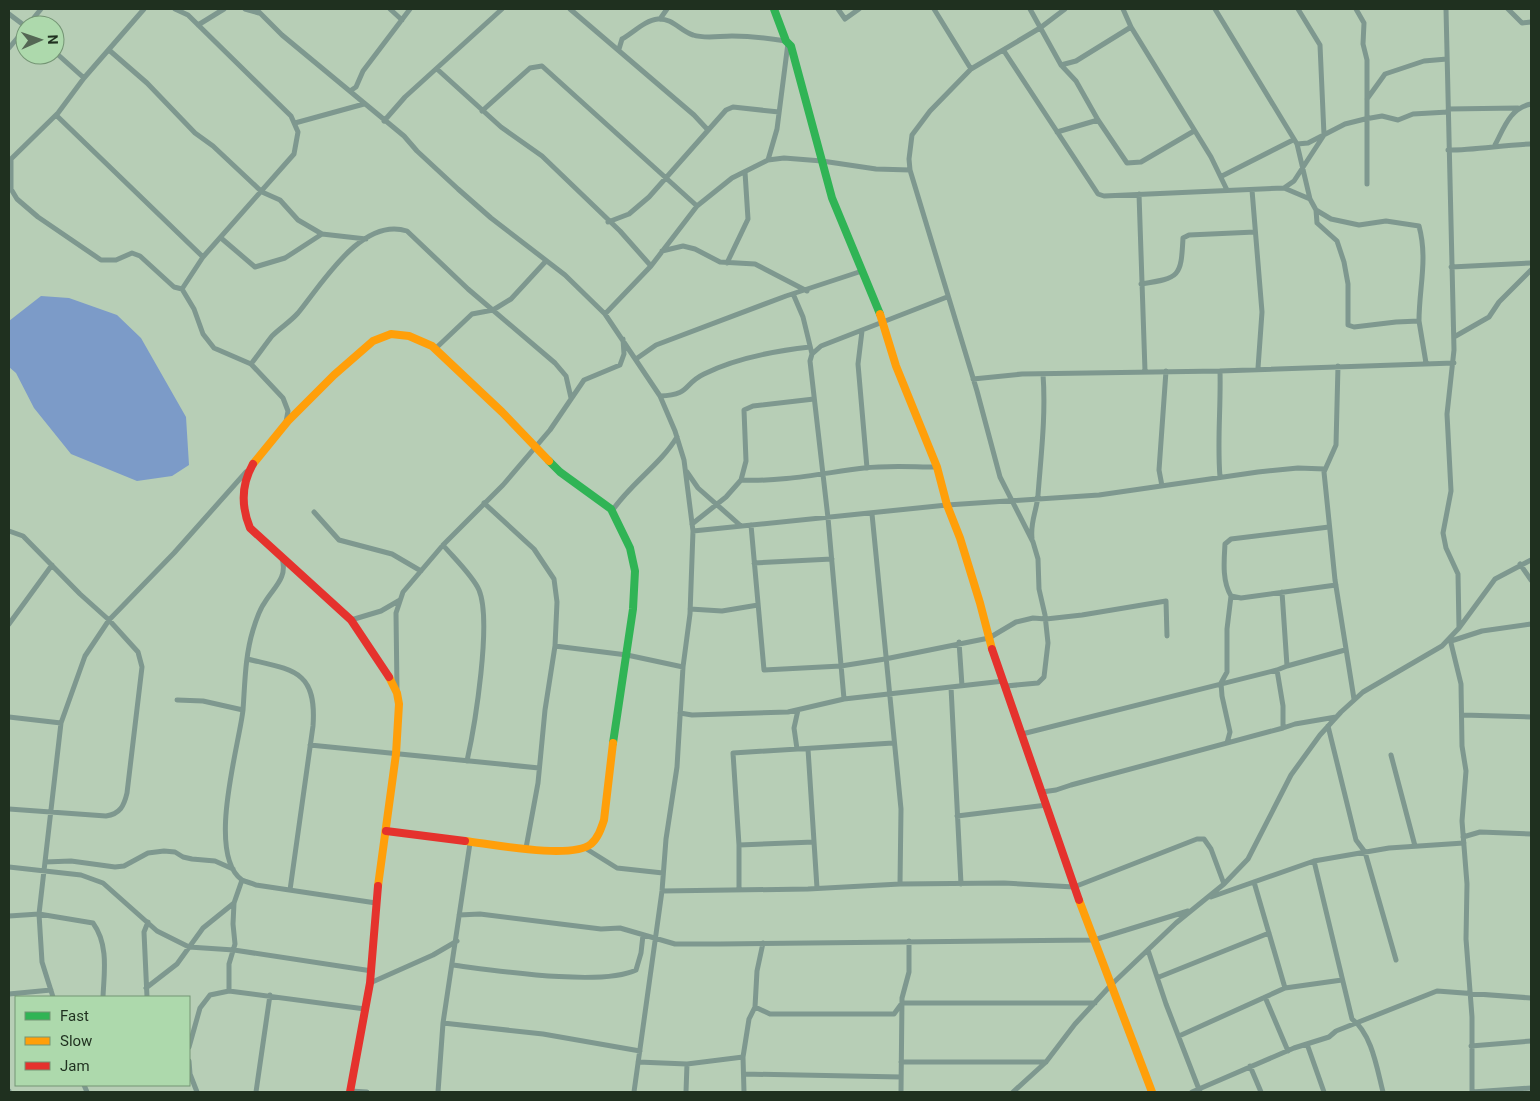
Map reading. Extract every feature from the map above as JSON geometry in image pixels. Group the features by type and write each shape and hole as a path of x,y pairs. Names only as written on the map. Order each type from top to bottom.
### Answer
{"street":[{"path":"144,9 84,78 56,115 10,160 9,180 11,190 23,206 101,260 116,260 132,253 140,256 174,288 182,289"},
{"path":"175,9 188,15 279,103 295,123 298,140 294,154 222,238 203,257 182,289"},
{"path":"198,25 224,9"},
{"path":"245,9 258,11 364,104 404,136 417,151 491,218 546,261 605,314 660,396 677,437 686,470 693,531 690,609 683,667 677,766 634,1092"},
{"path":"390,9 402,20"},
{"path":"350,91 356,87 363,71 410,9"},
{"path":"384,121 405,97 502,9"},
{"path":"570,9 619,49 694,115 707,129"},
{"path":"660,19 667,9"},
{"path":"774,9 787,42 791,46 832,198 883,322 896,366 937,467 947,506 960,538 989,638 1074,887 1152,1092"},
{"path":"838,9 845,18 859,9"},
{"path":"934,9 971,69"},
{"path":"1030,9 1061,65 1076,81 1124,161 1130,164 1142,162 1194,131"},
{"path":"680,713 788,712 844,699 962,686 1038,683 1042,680 1048,643 1046,619 1038,589 1038,559 1032,542 1000,477 973,379 910,170 909,153 912,135 930,110 971,69 1004,51 1065,9"},
{"path":"1123,9 1131,27 1222,176 1227,190"},
{"path":"1215,9 1297,144 1310,199 1316,210 1317,223 1337,241 1344,262 1348,284 1348,325 1354,327 1419,321"},
{"path":"1284,188 1294,181 1324,135 1320,45 1298,9"},
{"path":"1356,9 1364,23 1367,184"},
{"path":"1446,9 1454,363 1447,414 1451,491 1443,534 1446,548 1458,574 1459,628"},
{"path":"1508,9 1522,23 1531,22"},
{"path":"619,49 622,39 646,22 660,19 671,21 686,32 698,36 762,37 787,42"},
{"path":"1061,65 1076,61 1131,27"},
{"path":"768,160 780,112 787,42"},
{"path":"109,50 147,83 195,133 213,146 262,192 280,200 298,220 322,234 366,239"},
{"path":"1004,51 1098,194 1104,196 1284,188 1310,199"},
{"path":"1366,99 1385,74 1424,61 1447,59"},
{"path":"65,61 84,78"},
{"path":"482,111 530,68 542,66 622,136 697,206"},
{"path":"437,69 501,127 542,156 608,222 620,231 650,266"},
{"path":"295,123 364,104"},
{"path":"1297,144 1308,144 1345,124 1382,116 1398,120 1413,114 1518,108 1531,104"},
{"path":"608,222 629,214 649,198 707,129 729,108 780,112"},
{"path":"1495,145 1509,118 1518,108"},
{"path":"56,115 203,257"},
{"path":"1057,132 1098,120"},
{"path":"1222,176 1293,140"},
{"path":"1448,150 1475,150 1495,145 1530,144"},
{"path":"605,314 650,266 697,206 717,188 768,160 784,158 822,161 876,169 910,170"},
{"path":"727,263 748,219 745,172"},
{"path":"1252,190 1262,312 1258,368"},
{"path":"1139,194 1145,371"},
{"path":"1316,210 1331,220 1359,225 1386,221 1419,226 1424,267 1419,297 1419,321 1426,363"},
{"path":"251,364 273,336 296,315 335,265 376,232 395,227 407,231 468,289 555,364 566,376 571,398"},
{"path":"1141,284 1169,279 1176,275 1182,261 1183,238 1189,235 1255,232"},
{"path":"222,238 256,267 286,258 322,234"},
{"path":"662,251 678,246 690,247 727,263 755,264 807,291"},
{"path":"435,349 472,314 493,310 511,299 546,261"},
{"path":"1451,267 1531,263"},
{"path":"1454,337 1489,317 1499,302 1531,270"},
{"path":"636,359 656,345 786,296 794,296 862,271"},
{"path":"182,289 194,309 203,334 214,348 251,364 287,405 288,418 284,427"},
{"path":"794,296 803,317 812,354 810,361 828,518 844,699"},
{"path":"812,354 821,346 947,297"},
{"path":"862,331 858,364 867,468"},
{"path":"53,996 42,962 39,914 61,723 85,656 109,620 174,553 325,382 356,354 379,337 389,334 420,340 435,349 562,474 612,511 630,548 635,571 633,609 617,710 604,820 598,837 592,844 585,848 563,852 470,843 386,831"},
{"path":"367,1092 350,1091 372,971 376,903 396,754 399,704 395,634 396,613 400,600 403,592 443,545 503,485 550,430 584,380 620,365 624,354 623,339"},
{"path":"660,396 677,396 702,375 767,352 810,347"},
{"path":"973,379 1043,374 1220,371 1258,368 1454,363"},
{"path":"1338,366 1336,445 1325,469 1326,505 1345,650 1354,699"},
{"path":"1162,486 1159,470 1166,371"},
{"path":"1220,371 1221,408 1217,445 1220,478"},
{"path":"1032,542 1032,525 1038,499 1046,405 1043,374"},
{"path":"692,524 718,504 741,480 746,461 744,410 753,406 814,398"},
{"path":"612,511 624,494 667,453 677,437"},
{"path":"741,480 761,481 867,468 937,467"},
{"path":"693,531 1011,500 1099,496 1290,469 1325,469"},
{"path":"248,470 242,495 246,520 250,528 280,553 351,620 385,668 397,692"},
{"path":"686,470 698,488 742,526"},
{"path":"484,503 534,549 554,579 557,602 555,646 526,848"},
{"path":"314,512 339,540 392,554 421,571"},
{"path":"872,514 900,809 900,884"},
{"path":"751,525 764,670 841,666 885,659 959,642 989,638 1016,622 1033,618 1046,619 1166,601 1167,636"},
{"path":"1227,743 1230,732 1222,696 1222,683 1228,672 1227,629 1231,596 1228,590 1224,565 1225,544 1231,539 1329,527"},
{"path":"9,530 23,536 80,594 109,620 138,652 142,666 125,802 116,814 106,816 9,809"},
{"path":"443,545 478,588 483,603 481,664 473,735 467,761"},
{"path":"280,553 283,574 278,585 259,613 247,659 242,710 225,823 227,848 233,869 242,880 256,885 376,903"},
{"path":"754,563 832,559"},
{"path":"1531,560 1520,564 1495,579 1451,640 1460,684 1462,746 1466,771 1463,840 1466,884 1466,939 1470,992 1472,1092 1531,1088"},
{"path":"1520,564 1531,580"},
{"path":"9,624 52,565"},
{"path":"1231,596 1241,598 1336,584"},
{"path":"1282,592 1287,666"},
{"path":"351,620 381,611 400,600"},
{"path":"690,609 722,611 758,605"},
{"path":"1013,1092 1046,1062 1075,1024 1111,985 1190,910 1210,897 1248,858 1290,775 1328,726 1354,699 1377,683 1451,640 1482,631 1531,624"},
{"path":"959,642 962,686"},
{"path":"555,646 627,655 683,667"},
{"path":"1022,734 1277,670 1345,650"},
{"path":"247,659 284,668 306,681 312,692 314,707 310,745 290,890"},
{"path":"1277,670 1283,706 1283,728"},
{"path":"951,687 961,884"},
{"path":"177,700 203,700 242,710"},
{"path":"797,749 794,728 798,710"},
{"path":"1462,715 1531,718"},
{"path":"9,717 61,723"},
{"path":"1042,792 1056,790 1295,724 1336,717"},
{"path":"1328,726 1356,840 1365,852 1396,960"},
{"path":"739,890 739,845 732,753 893,743"},
{"path":"310,745 538,768"},
{"path":"808,749 817,888"},
{"path":"1391,755 1415,846"},
{"path":"957,816 1047,805"},
{"path":"1210,897 1314,861 1365,852 1463,840 1480,832 1531,834"},
{"path":"662,891 817,888 900,884 1004,883 1074,887 1197,839 1204,839 1211,849 1224,884"},
{"path":"739,845 814,842"},
{"path":"438,1092 443,1022 470,843"},
{"path":"585,848 617,868 664,873"},
{"path":"45,862 71,861 115,867 124,866 148,853 164,851 175,852 183,857 192,859 215,861 233,869"},
{"path":"1314,861 1352,1018 1358,1023 1373,1053 1383,1092"},
{"path":"9,867 81,875 103,883 157,931 190,947 234,950 372,971"},
{"path":"228,991 229,964 234,950 234,903 242,880"},
{"path":"1254,882 1285,988"},
{"path":"146,988 177,964 213,919 234,903"},
{"path":"459,915 480,914 601,929 620,928 675,944 1094,940 1190,910"},
{"path":"9,916 39,914 93,924 101,938 104,952 103,996"},
{"path":"147,996 144,932 148,922"},
{"path":"1158,977 1269,933"},
{"path":"452,965 546,975 618,976 636,970 641,953 643,934"},
{"path":"370,983 434,955 456,941"},
{"path":"901,1092 902,1003 909,972 909,941"},
{"path":"744,1092 743,1057 749,1019 755,1007 757,970 763,943"},
{"path":"1148,950 1166,1004 1200,1091"},
{"path":"1180,1036 1285,988 1342,980"},
{"path":"9,994 51,990"},
{"path":"190,1039 192,1026 200,1008 210,995 228,991 270,995 365,1009"},
{"path":"1192,1092 1200,1091 1250,1066 1329,1037 1336,1031 1437,991 1531,998"},
{"path":"256,1092 270,995"},
{"path":"1265,997 1288,1051"},
{"path":"755,1007 770,1014 894,1014 902,1003"},
{"path":"902,1003 1095,1003"},
{"path":"443,1022 543,1034 640,1051"},
{"path":"1471,1046 1531,1041"},
{"path":"1307,1044 1324,1092"},
{"path":"638,1062 687,1064 743,1057"},
{"path":"901,1062 1046,1062"},
{"path":"686,1092 687,1064"},
{"path":"1250,1066 1261,1092"},
{"path":"190,1074 197,1092"},
{"path":"744,1074 901,1077"}],"water":[{"path":"41,296 69,298 117,315 141,338 186,417 189,465 172,476 137,481 71,454 34,408 16,373 9,367 9,321"}],"traffic: fast":[{"path":"774,9 786,41 791,46 832,198 880,314"},
{"path":"549,461 560,472 611,509 630,548 635,571 633,609 613,743"}],"traffic: slow":[{"path":"880,314 896,366 937,467 947,505 960,538 980,603 992,649"},
{"path":"253,464 288,421 334,375 373,341 391,334 409,336 432,346 502,412 549,461"},
{"path":"378,886 396,754 399,704 397,693 389,677"},
{"path":"465,841 549,851 581,849 591,844 604,820 613,743"},
{"path":"1079,900 1152,1092"}],"traffic: jam":[{"path":"253,464 244,488 245,512 250,528 351,620 389,677"},
{"path":"992,649 1079,900"},
{"path":"386,831 465,841"},
{"path":"350,1092 370,983 378,886"}]}
